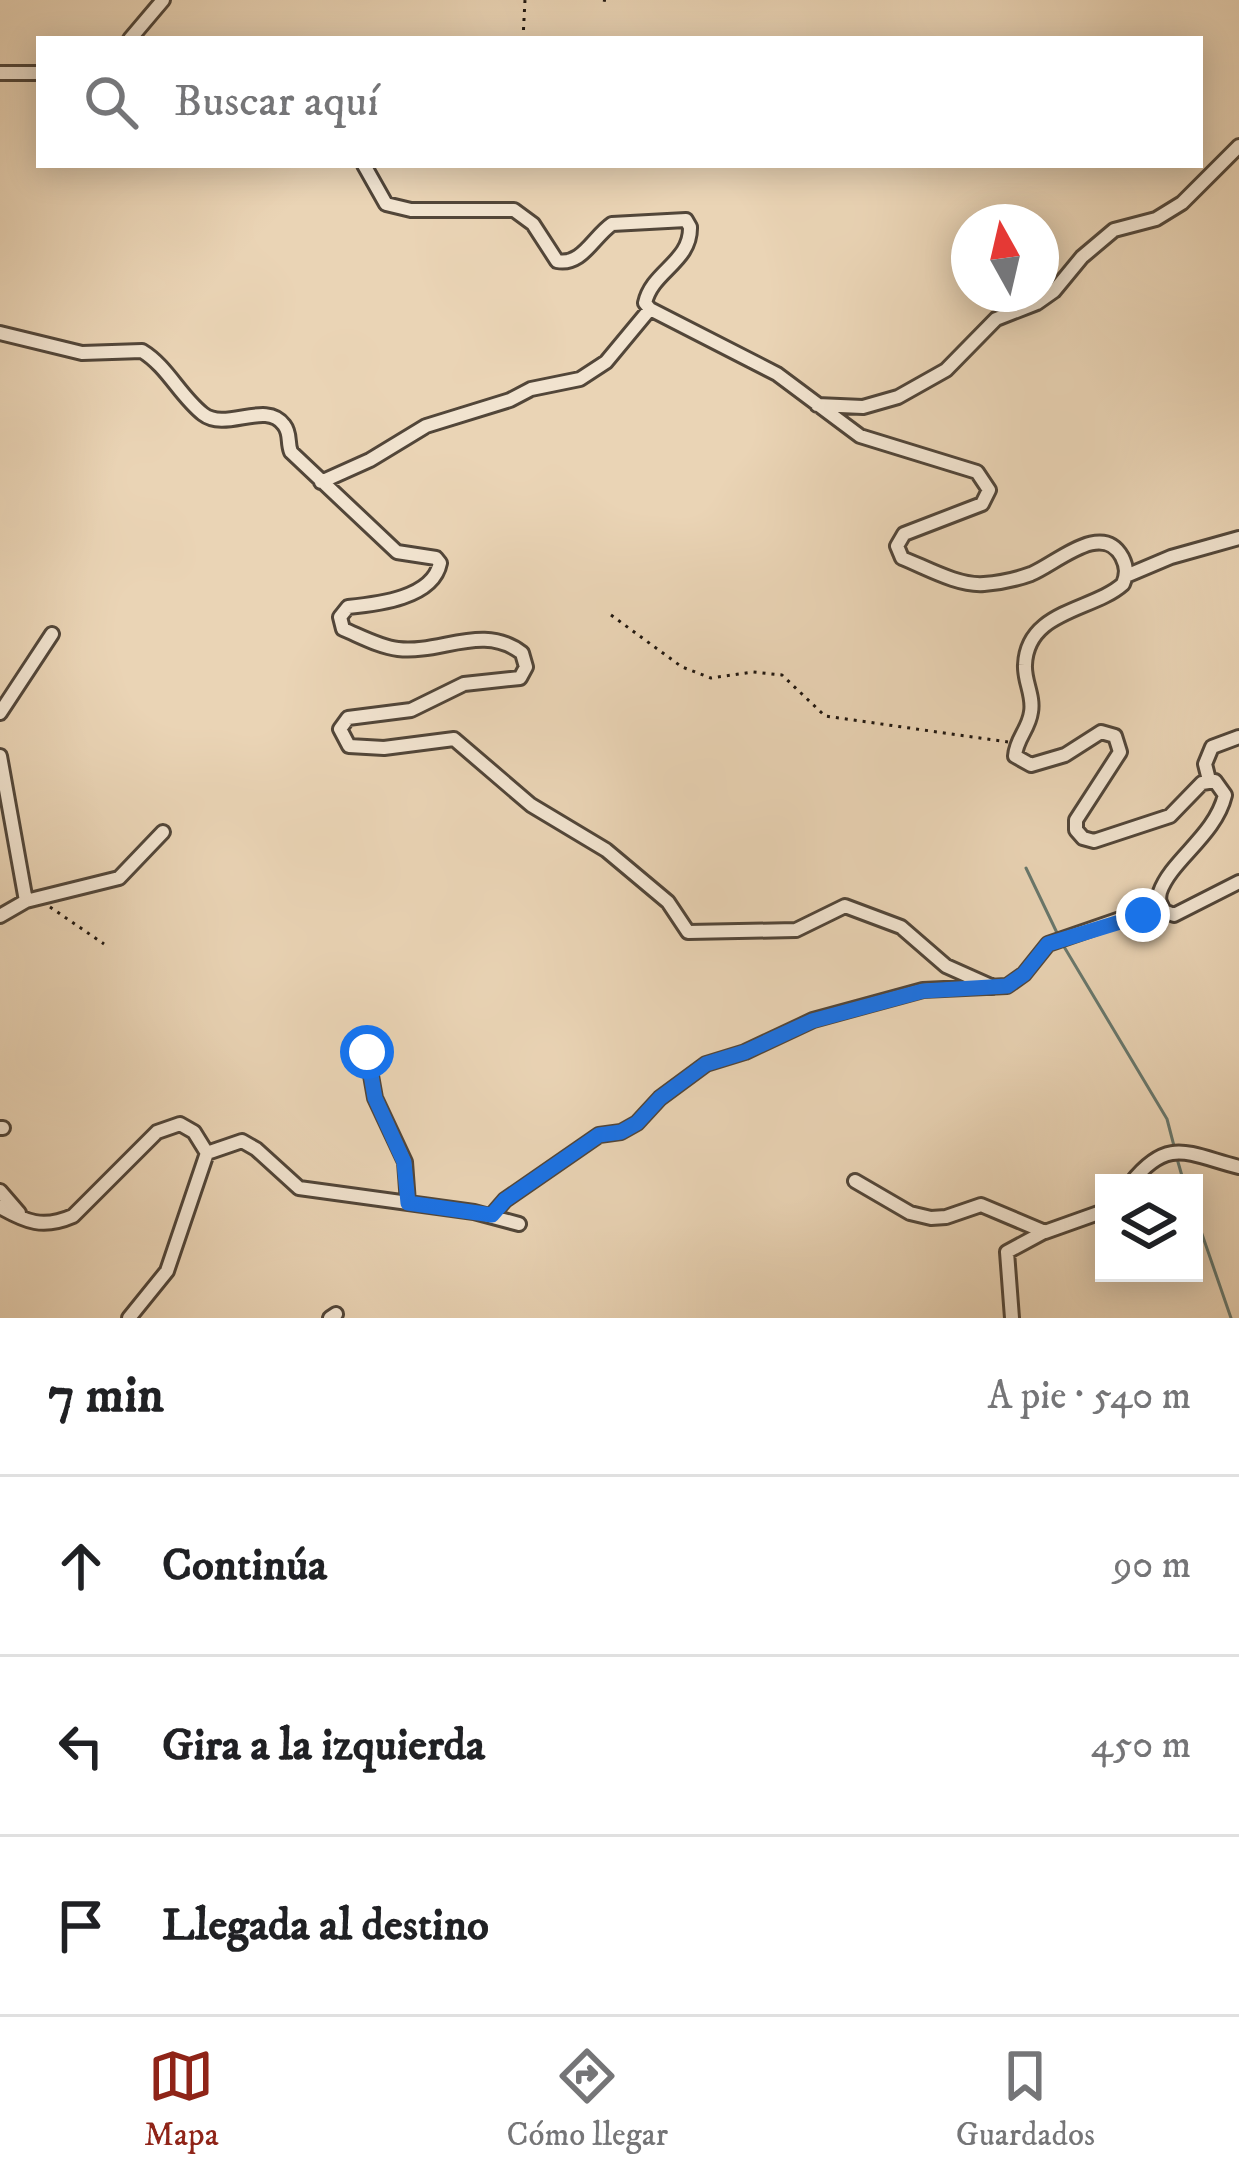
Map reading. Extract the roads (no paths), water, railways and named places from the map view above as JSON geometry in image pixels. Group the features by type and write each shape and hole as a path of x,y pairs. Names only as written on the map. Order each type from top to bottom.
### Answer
{"street":[{"path":"133,36 164,0"},
{"path":"0,73 36,74"},
{"path":"817,405 863,407 898,397 946,370 996,319 1037,304 1054,291 1082,257 1114,230 1156,219 1182,203 1239,146"},
{"path":"366,168 386,204 411,210 514,210 533,224 563,263 574,261 612,224 686,220 688,245 650,288 645,302 650,309 777,374 860,436 985,478 989,490 982,504 904,533 897,546 902,559 982,584 1027,576 1086,545 1106,542 1123,559 1126,576"},
{"path":"322,482 426,426 531,389 580,379 625,343 650,309"},
{"path":"0,333 82,353 142,350 202,413 218,422 270,415 281,420 291,452 397,552 436,558 440,563 433,580 413,592 379,604 348,607 340,617 343,629 396,649 426,649 472,638 495,641 522,653 526,667 520,678 464,684 411,710 348,718 340,729 349,746 384,748 454,739 531,805 606,850 668,902 688,932 796,930 845,906 901,927 946,966 993,987"},
{"path":"1164,911 1160,902 1163,887 1220,814 1225,795 1215,781 1202,782 1170,817 1106,838 1083,838 1076,830 1076,820 1120,752 1119,741 1101,732 1065,755 1031,765 1018,760 1016,743 1031,714 1025,664 1031,645 1060,614 1117,590 1126,576 1171,557 1239,538"},
{"path":"0,713 52,634"},
{"path":"1209,780 1205,764 1212,747 1239,737"},
{"path":"0,756 32,900"},
{"path":"0,916 32,900 119,878 163,832"},
{"path":"492,1215 505,1200 599,1135 621,1132 637,1123 660,1098 706,1064 812,1021 923,991 1007,986 1024,974 1048,944 1126,917 1188,911 1239,882"},
{"path":"367,1052 375,1098 404,1162 408,1203"},
{"path":"0,1207 27,1223 49,1224 73,1216 157,1132 171,1125 188,1127 207,1153"},
{"path":"207,1153 242,1142 256,1148 298,1187 492,1215 519,1224"},
{"path":"1139,1174 1164,1152 1239,1167"},
{"path":"129,1318 166,1270 207,1153"},
{"path":"855,1181 910,1213 946,1217 981,1205 1045,1232"},
{"path":"0,1191 27,1223"},
{"path":"1012,1318 1007,1252 1095,1214"}],"waterway":[{"path":"1026,868 1059,937"},
{"path":"1063,945 1167,1119 1174,1146"},
{"path":"1176,1155 1181,1174"},
{"path":"1203,1237 1231,1318"}]}
